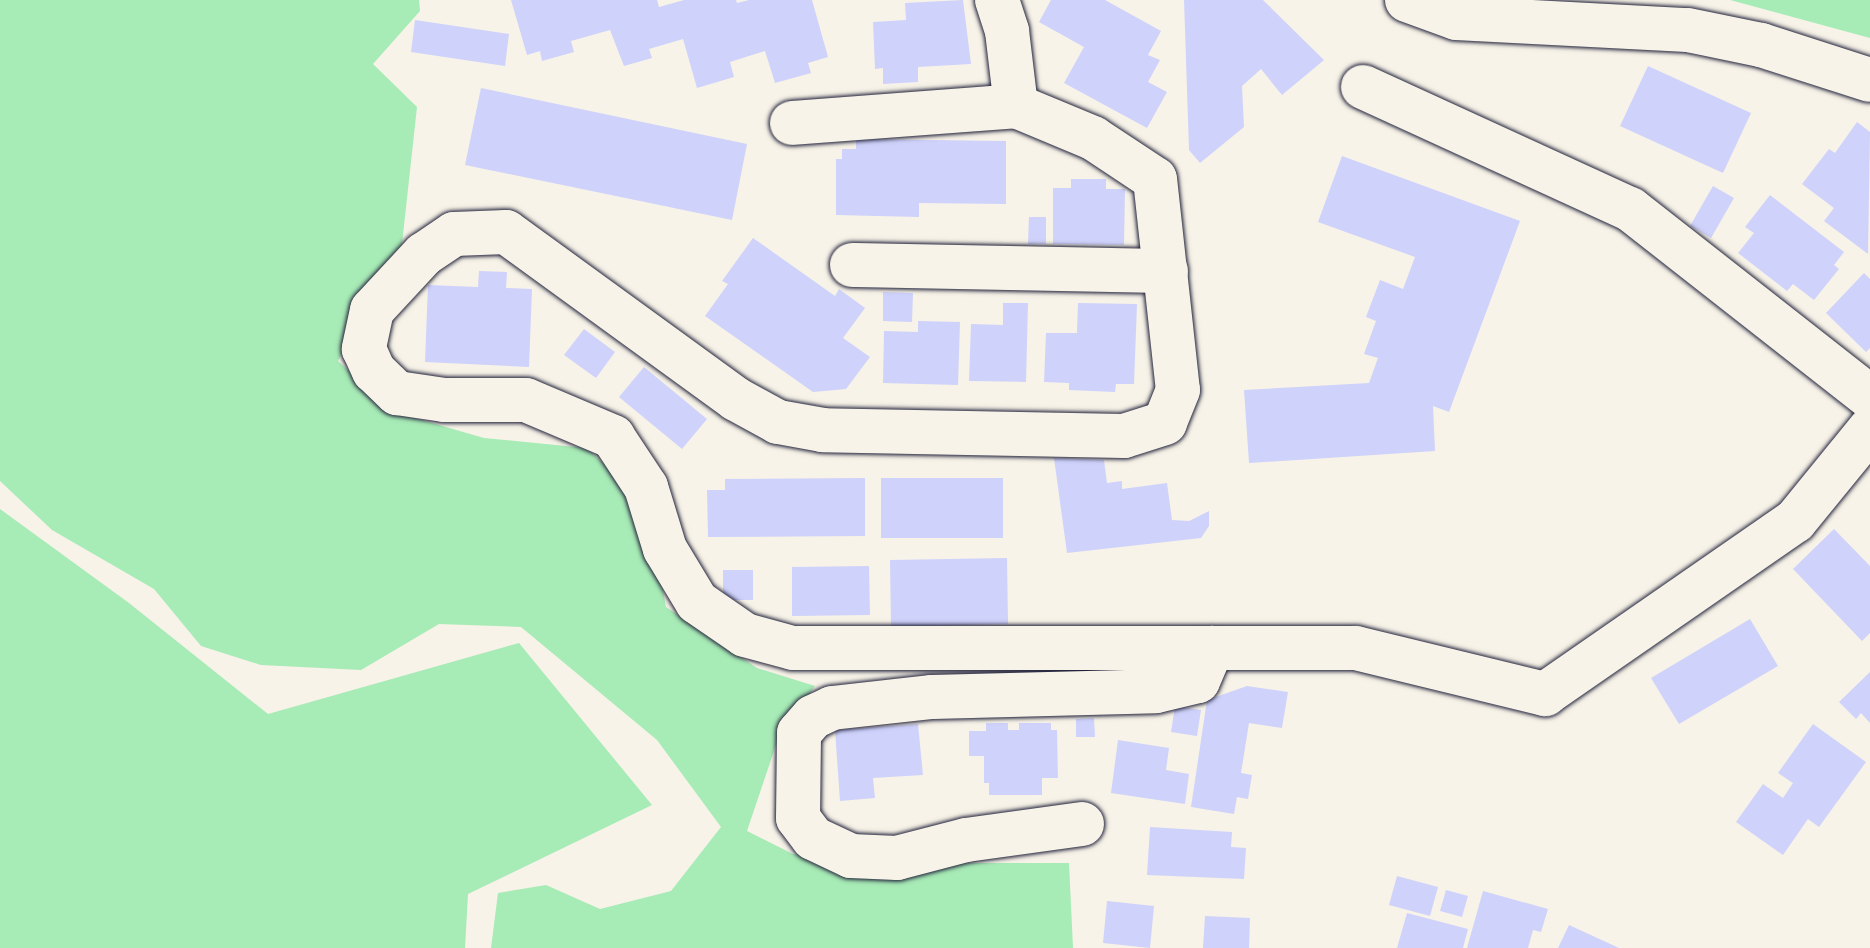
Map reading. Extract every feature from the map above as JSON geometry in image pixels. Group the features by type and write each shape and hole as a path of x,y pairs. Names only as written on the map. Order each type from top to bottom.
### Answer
{"street":[{"path":"997,0 1007,31 1016,106"},
{"path":"1407,0 1456,18 1688,30 1761,45 1870,80"},
{"path":"1363,87 1630,209 1870,397"},
{"path":"792,123 1016,106 1093,138 1155,179 1178,390 1165,423 1124,436 823,430 778,422 736,399 506,232 454,234 424,254 372,310 364,349 374,371 397,393 444,400 526,400 613,437 646,487 665,549 697,602 745,635 793,648 1356,648 1545,694 1795,521 1870,429"},
{"path":"852,265 1166,271"},
{"path":"1082,824 966,840 897,858 851,856 813,838 798,818 799,733 813,717 832,708 932,697 1156,691 1198,681 1212,648"}],"green space":[{"path":"0,0 419,0 420,11 373,64 417,107 402,244 338,361 394,412 484,438 586,448 646,500 666,607 757,668 815,686 778,739 747,831 793,854 937,863 1069,863 1073,948 491,948 498,893 546,885 600,909 671,891 721,827 657,740 521,627 439,624 361,670 261,665 201,646 154,589 52,530 0,481"},
{"path":"1730,0 1870,0 1870,38"},
{"path":"0,509 129,603 268,714 519,643 652,805 468,894 465,948 0,948"}],"building":[{"path":"511,0 657,0 659,7 684,0 736,0 737,3 749,0 812,0 828,57 808,63 811,73 775,83 765,51 730,62 734,77 697,88 683,39 649,49 652,58 624,66 610,30 571,41 574,52 542,61 540,51 527,55"},
{"path":"963,0 971,64 918,67 918,82 883,84 883,68 875,69 873,22 906,20 905,3"},
{"path":"1051,0 1105,0 1161,31 1148,55 1160,60 1148,82 1167,92 1147,128 1064,83 1084,47 1039,22"},
{"path":"1184,0 1263,0 1324,60 1282,95 1261,69 1242,86 1244,127 1200,163 1189,150"},
{"path":"415,20 509,34 505,66 411,52"},
{"path":"1648,66 1751,113 1723,173 1620,126"},
{"path":"481,88 747,144 732,220 465,165"},
{"path":"1857,122 1870,132 1868,254 1824,221 1834,208 1802,184 1829,149 1835,153"},
{"path":"856,139 1006,141 1006,204 919,203 919,217 836,215 836,159 842,159 842,149 856,149"},
{"path":"1342,156 1520,221 1449,412 1433,406 1435,451 1249,463 1244,390 1369,383 1378,358 1364,354 1376,321 1366,317 1380,280 1403,289 1415,257 1318,222"},
{"path":"1071,179 1106,179 1106,189 1125,189 1124,245 1053,244 1053,188 1071,188"},
{"path":"1713,186 1734,198 1711,238 1690,226"},
{"path":"1770,195 1844,252 1834,265 1839,269 1814,300 1793,284 1787,291 1738,253 1754,233 1745,227"},
{"path":"1029,217 1046,217 1046,244 1028,244"},
{"path":"753,238 835,296 839,289 865,308 843,338 870,357 846,389 813,392 705,316 728,284 722,281"},
{"path":"479,271 507,272 506,288 532,289 529,367 425,362 428,285 478,287"},
{"path":"1864,273 1870,279 1870,348 1866,352 1826,313"},
{"path":"883,292 913,293 912,322 883,321"},
{"path":"1003,303 1028,303 1026,382 969,381 971,324 1003,325"},
{"path":"1078,303 1137,304 1134,384 1116,384 1115,392 1069,390 1069,383 1044,382 1046,333 1077,333"},
{"path":"918,321 960,322 958,385 883,383 884,331 918,332"},
{"path":"584,329 615,352 596,378 564,355"},
{"path":"644,367 707,419 682,449 619,397"},
{"path":"1054,458 1104,460 1107,483 1122,481 1122,489 1167,483 1172,520 1189,521 1209,511 1209,526 1201,538 1067,553"},
{"path":"865,478 865,536 708,537 707,490 725,490 725,479"},
{"path":"881,478 1003,478 1003,538 881,538"},
{"path":"1834,529 1870,566 1870,633 1862,641 1793,569"},
{"path":"1007,558 1008,624 891,627 890,560"},
{"path":"869,566 870,615 792,616 792,567"},
{"path":"723,570 753,570 753,600 723,600"},
{"path":"1750,619 1778,666 1679,724 1651,678"},
{"path":"1870,672 1870,723 1861,713 1856,719 1839,702"},
{"path":"1247,686 1288,692 1282,728 1249,723 1241,773 1252,775 1248,799 1237,797 1234,814 1191,807 1207,700"},
{"path":"1175,706 1201,710 1197,736 1171,732"},
{"path":"1094,718 1095,737 1076,737 1076,719"},
{"path":"986,723 1008,723 1008,730 1019,730 1019,723 1051,723 1051,730 1057,730 1058,778 1042,778 1042,795 989,795 989,783 984,783 984,756 969,756 969,731 986,731"},
{"path":"918,724 923,775 873,778 875,798 840,801 835,730"},
{"path":"1813,724 1866,762 1819,827 1808,819 1783,855 1736,822 1763,784 1783,798 1793,783 1778,773"},
{"path":"1118,740 1169,748 1166,770 1189,774 1185,804 1111,793"},
{"path":"1150,827 1232,832 1231,847 1246,848 1244,879 1147,875"},
{"path":"1397,876 1438,887 1430,916 1389,905"},
{"path":"1446,890 1468,896 1462,917 1440,911"},
{"path":"1483,891 1548,909 1541,932 1533,930 1528,948 1467,948"},
{"path":"1107,901 1154,906 1150,948 1103,943"},
{"path":"1407,913 1468,929 1463,948 1397,948"},
{"path":"1205,916 1250,918 1249,948 1203,948"},
{"path":"1569,925 1619,948 1558,948"}]}
